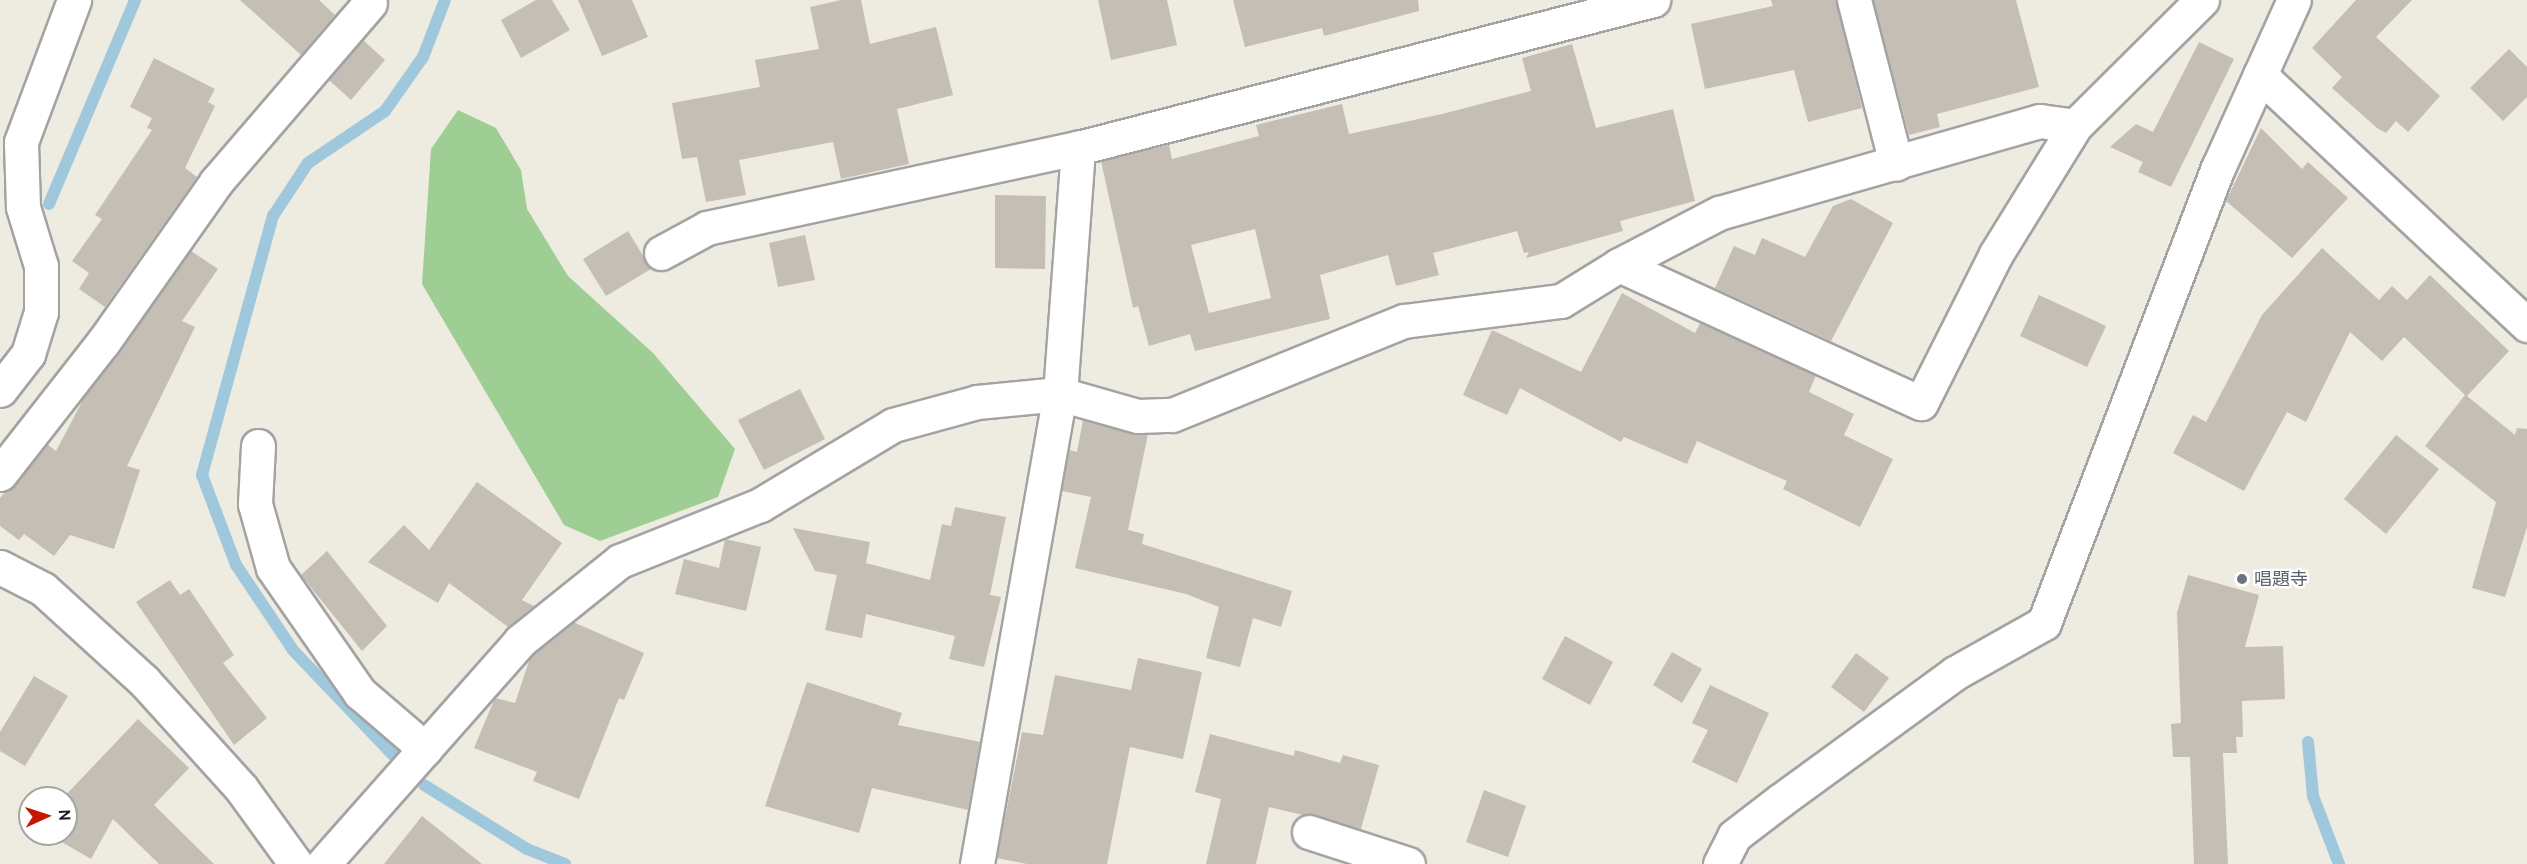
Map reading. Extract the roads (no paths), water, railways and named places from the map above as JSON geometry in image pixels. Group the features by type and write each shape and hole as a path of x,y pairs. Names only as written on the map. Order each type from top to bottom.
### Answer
{"street":[{"path":"0,390 28,354 41,312 41,266 23,207 21,142 74,0"},
{"path":"661,253 707,228 1078,148 1653,0"},
{"path":"1854,0 1896,164"},
{"path":"1618,266 1921,403 1996,254 2075,126 2202,0"},
{"path":"1720,864 1734,836 1781,800 1955,673 2044,623 2218,168 2294,0"},
{"path":"0,474 104,340 216,182 370,3"},
{"path":"2260,75 2527,325"},
{"path":"323,864 520,641 620,561 760,505 893,425 977,402 1060,394 1138,416 1172,415 1404,321 1561,301 1618,266 1719,213 2040,121 2075,126"},
{"path":"977,864 1060,394 1078,148"},
{"path":"258,447 255,504 273,568 360,693 425,749"},
{"path":"0,567 43,589 144,681 241,788 296,864"},
{"path":"1309,832 1408,864"}],"waterway":[{"path":"49,204 135,0"},
{"path":"397,759 293,650 236,565 202,475 273,216 308,163 385,111 423,57 445,0"},
{"path":"2308,742 2313,796 2339,864"},
{"path":"424,785 527,849 565,864"}],"place":[{"name":"唱題寺","path":"2242,579"}]}
